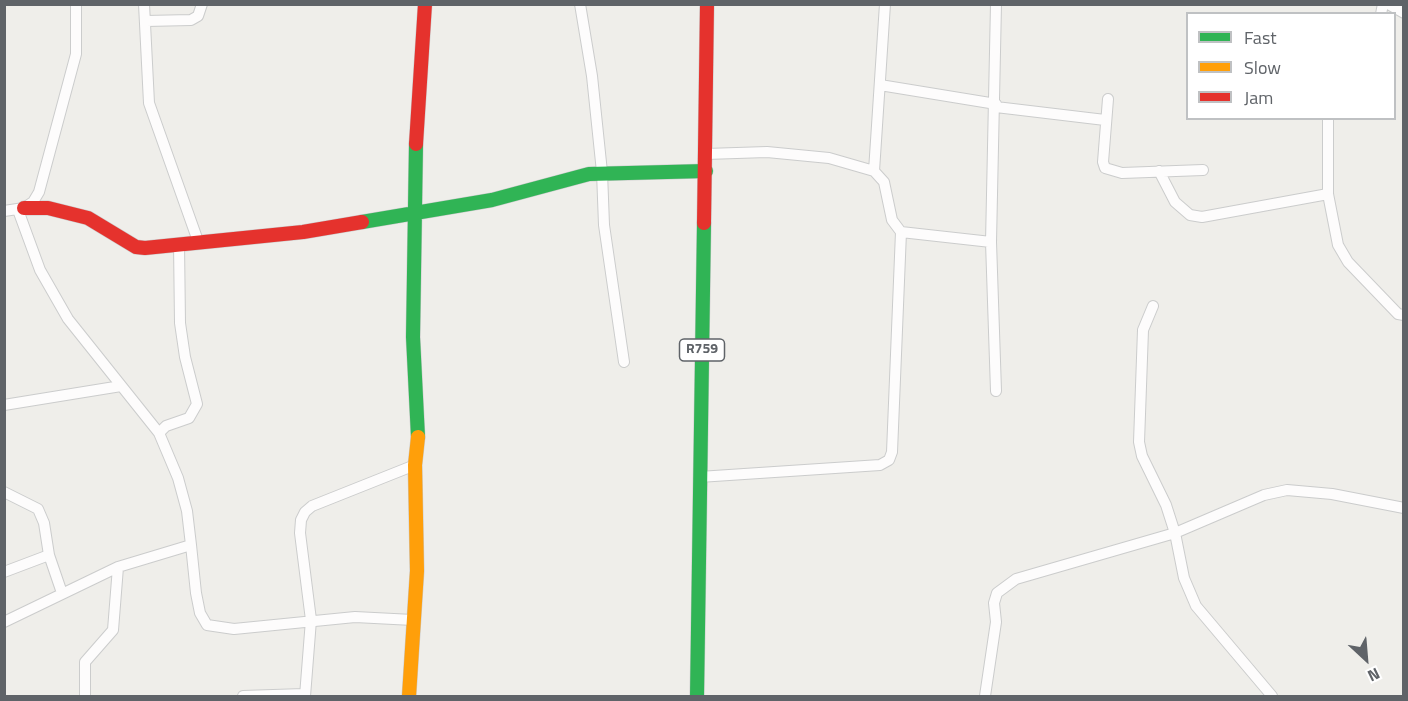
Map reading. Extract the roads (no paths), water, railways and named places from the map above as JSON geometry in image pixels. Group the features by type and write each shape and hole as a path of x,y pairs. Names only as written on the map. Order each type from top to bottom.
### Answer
{"street":[{"path":"21,209 33,202 39,192 65,98 76,54 76,4"},
{"path":"144,4 149,103 198,241"},
{"path":"146,21 191,20 198,16 202,4"},
{"path":"409,696 417,572 415,465 418,436 413,337 414,212 417,99 425,4"},
{"path":"580,4 592,76 602,172 604,225 624,363"},
{"name":"R759","path":"697,696 707,4"},
{"path":"874,171 885,4"},
{"path":"996,4 992,242 996,391"},
{"path":"1388,4 1404,13"},
{"path":"880,85 996,106 1105,120"},
{"path":"1108,99 1103,162 1105,168 1122,172 1203,170"},
{"path":"1328,120 1328,194 1338,245 1348,262 1398,314 1404,315"},
{"path":"699,477 880,465 889,460 892,452 901,232 892,220 884,182 874,171 829,158 767,152 706,154"},
{"path":"4,211 48,208 88,218 136,247 303,232 492,200 602,172 706,171"},
{"path":"1159,171 1176,202 1190,215 1202,217 1328,194"},
{"path":"21,209 40,270 68,320 159,433 178,478 187,511 198,603 207,625 234,629 355,617 413,620"},
{"path":"901,232 992,242"},
{"path":"159,433 166,426 189,418 197,404 185,357 180,323 179,244"},
{"path":"1153,306 1143,330 1139,442 1142,456 1166,505 1175,533 1184,578 1196,606 1272,696"},
{"path":"4,405 121,386"},
{"path":"243,696 304,695 311,620 300,533 305,512 312,506 415,465"},
{"path":"985,696 996,622 994,603 997,593 1016,579 1175,533 1264,495 1287,490 1332,494 1404,508"},
{"path":"4,492 38,509 44,524 49,555 62,593"},
{"path":"4,622 118,567 191,545"},
{"path":"4,572 49,555"},
{"path":"85,696 85,662 113,630 118,567"}]}
